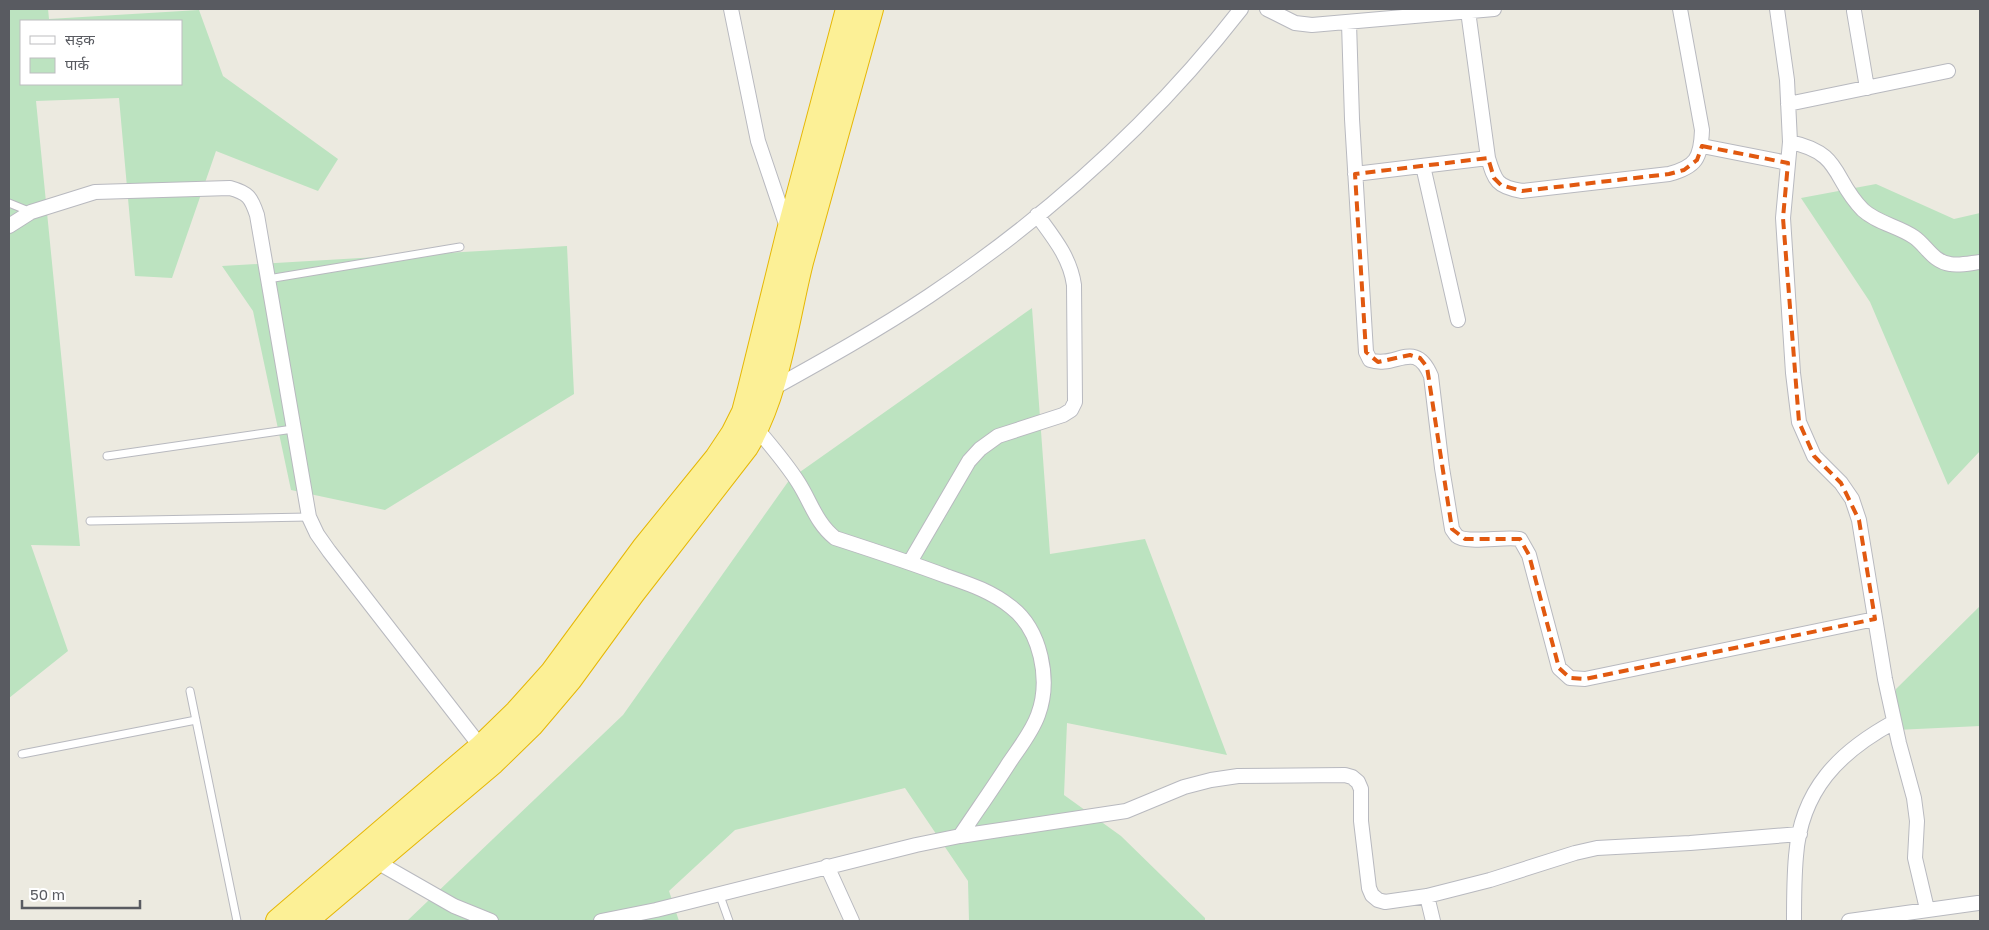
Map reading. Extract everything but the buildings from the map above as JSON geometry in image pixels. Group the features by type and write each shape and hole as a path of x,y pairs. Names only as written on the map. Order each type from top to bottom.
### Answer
{"highway":[{"path":"278,921 481,747 517,712 552,673 644,548 717,458 733,434 744,412 789,231 848,9"},
{"path":"305,921 378,862 493,762 531,725 570,680 632,594 746,447 757,429 764,412 801,264 871,9"}],"street":[{"path":"731,9 758,141 789,231"},
{"path":"770,390 852,344 929,296 1037,215 1164,100 1208,51 1241,9"},
{"path":"1267,9 1295,23 1312,25 1494,9"},
{"path":"1468,11 1488,158 1494,178 1501,185 1522,191 1669,174 1684,170 1697,160 1702,146 1702,130 1680,9"},
{"path":"1777,9 1787,80 1790,142 1783,218 1793,373 1799,422 1814,456 1841,483 1852,499 1859,520 1894,722 1914,798 1917,821 1915,858 1927,909"},
{"path":"1854,11 1867,88"},
{"path":"1350,22 1366,352 1370,360 1378,362 1410,355 1420,358 1427,367 1431,376 1442,468 1452,529 1457,537 1465,539 1520,538 1529,555 1559,668 1570,678 1585,679 1875,620"},
{"path":"1788,104 1948,71"},
{"path":"1790,142 1808,146 1820,152 1831,162 1864,211 1874,218 1910,235 1938,260 1949,264 1980,262"},
{"path":"1702,146 1788,163"},
{"path":"1356,174 1488,158"},
{"path":"1423,166 1458,320"},
{"path":"9,226 31,212 95,192 230,188 243,192 252,200 257,215 293,429 310,516 317,534 481,747"},
{"path":"910,562 969,461 980,449 998,436 1063,415 1071,410 1075,402 1074,285 1072,272 1059,246 1037,215"},
{"path":"757,429 790,469 815,517 825,530 835,538 910,562 990,592 1012,608 1025,623 1037,645 1043,668 1044,691 1038,715 1027,736 960,836"},
{"path":"1794,921 1796,855 1800,834 1811,800 1826,775 1845,755 1866,737 1894,722"},
{"path":"601,921 656,910 827,866 960,836 1126,811 1184,787 1210,780 1238,776 1345,775 1352,777 1358,782 1361,789 1361,821 1369,888 1372,895 1378,900 1385,902 1427,896 1490,880 1575,853 1597,848 1690,844 1800,834"},
{"path":"378,862 454,906 491,921"},
{"path":"827,866 852,921"},
{"path":"1427,896 1433,921"},
{"path":"1849,921 1890,918 1927,909 1978,902"}],"lane":[{"path":"9,203 31,212"},
{"path":"268,279 460,247"},
{"path":"107,456 293,429"},
{"path":"90,521 310,516"},
{"path":"190,691 236,921"},
{"path":"22,754 196,720"},
{"path":"719,893 729,921"}],"highlighted area":[{"path":"1702,146 1788,163 1783,218 1799,422 1814,456 1841,483 1859,520 1875,619 1585,679 1570,678 1559,668 1529,555 1520,539 1465,539 1452,529 1427,367 1420,358 1410,355 1378,362 1366,352 1355,174 1488,158 1494,178 1501,185 1522,191 1669,174 1684,170 1697,160"}],"green space":[{"path":"9,9 48,9 49,19 199,10 223,76 338,159 318,191 216,151 172,278 135,276 119,98 36,101 80,546 31,545 68,651 9,698"},
{"path":"1876,184 1954,219 1980,213 1980,451 1948,485 1870,302 1801,198"},
{"path":"567,246 574,394 385,510 291,490 253,311 222,266"},
{"path":"1032,308 1050,554 1145,539 1227,755 1067,723 1064,795 1121,836 1205,918 1205,921 969,921 968,881 905,788 735,830 669,891 679,921 407,921 623,715 790,479"},
{"path":"1980,606 1980,726 1896,730 1896,689"}]}
